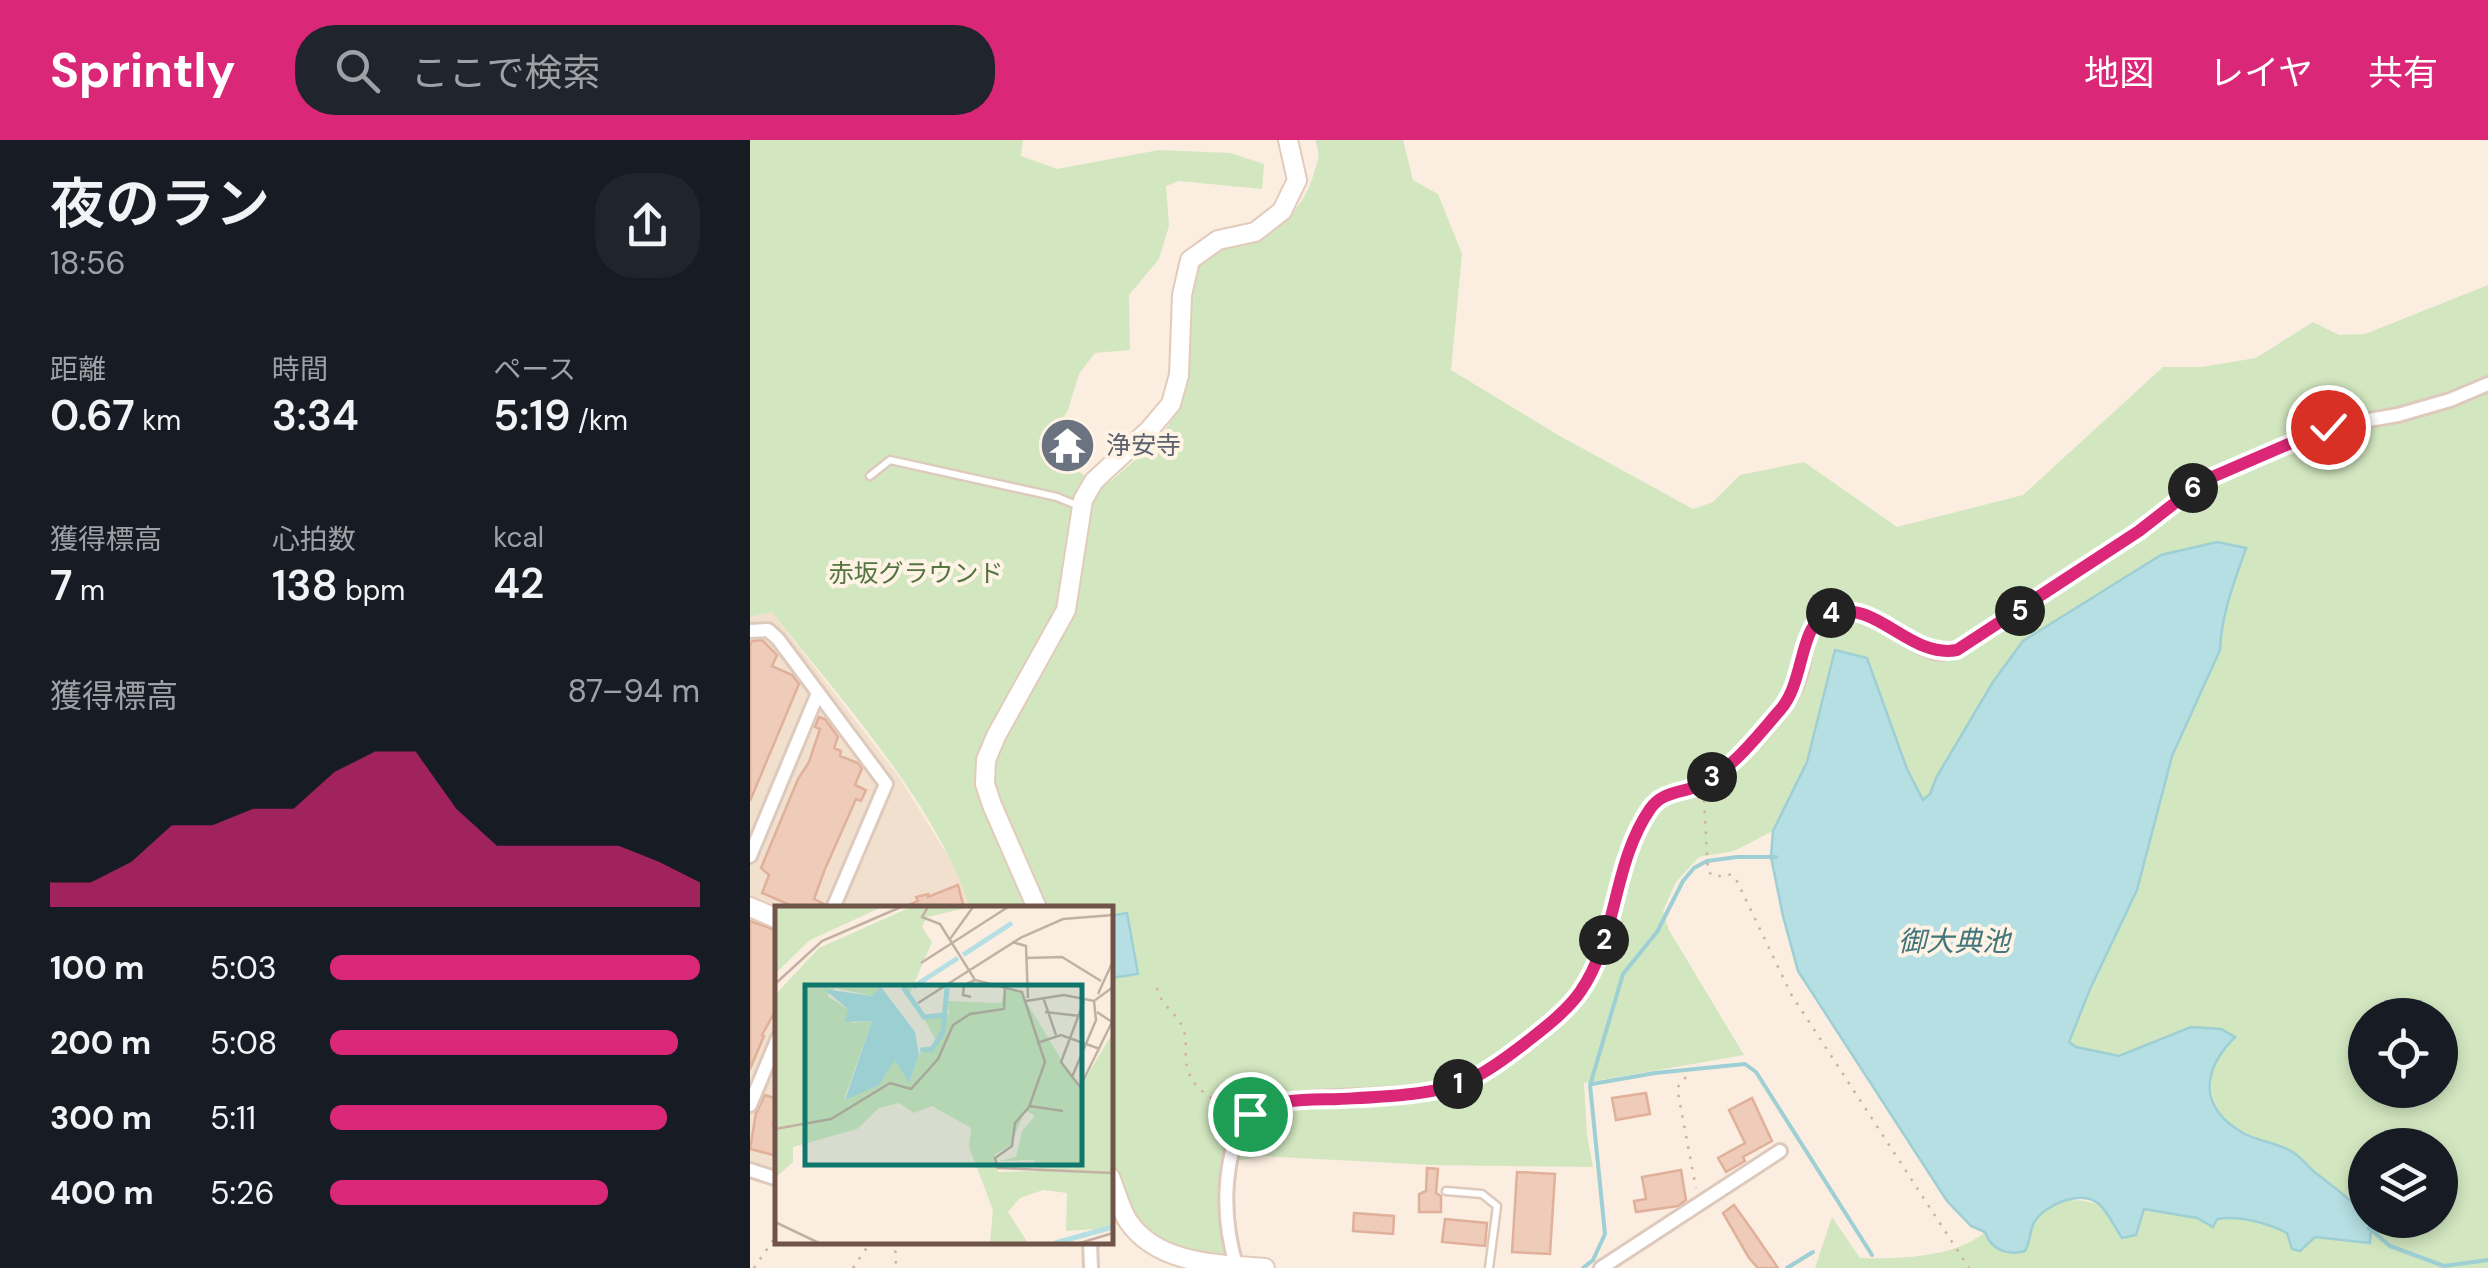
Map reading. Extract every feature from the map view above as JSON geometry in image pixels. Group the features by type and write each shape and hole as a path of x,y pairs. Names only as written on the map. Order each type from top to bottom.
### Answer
{"street":[{"path":"1033,906 992,805 986,784 986,760 1066,610 1081,508 1094,481 1171,404 1178,375 1182,295 1190,260 1218,240 1254,232 1282,211 1297,180 1288,140"},
{"path":"1236,1265 1226,1231 1228,1194 1237,1134 1244,1118 1275,1104 1380,1097 1453,1086 1470,1080 1524,1044 1579,994 1594,966 1622,869 1652,806 1664,794 1700,785 1737,755 1785,705 1798,680 1812,624 1826,614 1864,614 1931,651 1957,650 2139,531 2203,481 2328,427 2415,410 2488,384"},
{"path":"750,631 768,630 778,638 886,784 834,906"},
{"path":"750,856 818,693"},
{"path":"750,907 775,918"},
{"path":"750,1105 775,1045"},
{"path":"763,1073 775,1077"},
{"path":"1602,1268 1780,1151"},
{"path":"750,1170 775,1178"},
{"path":"1112,1182 1127,1219 1139,1233 1188,1260 1265,1268"},
{"path":"1090,1243 1091,1268"}],"lane":[{"path":"870,476 890,460 1057,497 1081,508"},
{"path":"1446,1191 1482,1194 1497,1206 1489,1268"}],"path":[{"path":"1700,785 1704,794 1708,872 1716,877 1735,877 1791,994 1969,1268"},
{"path":"1157,988 1160,1001 1179,1020 1185,1033 1189,1076 1213,1100 1250,1114"},
{"path":"1686,1077 1677,1088 1679,1108 1700,1204"},
{"path":"754,1268 775,1237"},
{"path":"853,1268 870,1243"},
{"path":"895,1243 896,1268"}],"shaded area":[{"path":"772,612 899,777 958,872 969,906 775,906 775,1169 750,1161 750,617"}],"green space":[{"name":"赤坂グラウンド","path":"750,140 1023,140 1021,156 1057,169 1159,150 1230,153 1264,164 1262,189 1179,181 1166,186 1169,226 1159,259 1129,295 1130,350 1095,353 1079,374 1068,410 1047,449 1084,475 1110,482 1159,436 1182,403 1188,373 1189,297 1198,266 1209,253 1273,226 1289,215 1303,199 1313,176 1318,158 1315,140 1403,140 1413,180 1438,194 1462,254 1451,370 1558,435 1693,509 1713,502 1740,475 1804,462 1897,527 2023,495 2163,367 2201,367 2256,358 2313,322 2339,335 2365,334 2488,285 2488,1268 1815,1268 1832,1217 1860,1258 1942,1252 1973,1241 1985,1232 2013,1254 2026,1246 2042,1211 2067,1200 2098,1204 2142,1218 2143,1209 2178,1212 2213,1227 2217,1219 2224,1218 2260,1222 2286,1233 2299,1250 2315,1237 2348,1228 2348,1238 2458,1238 2458,1128 2348,1128 2348,1198 2295,1153 2250,1135 2227,1120 2214,1100 2212,1073 2216,1056 2139,1049 2119,1056 2075,1047 2069,1042 2147,857 2150,831 2172,756 2220,650 2226,611 2246,548 2217,542 2161,555 2023,641 1993,682 1930,794 1922,800 1867,658 1824,692 1807,762 1773,831 1734,851 1699,857 1676,882 1663,911 1669,930 1744,1055 1584,1083 1593,1167 1431,1165 1261,1156 1224,1164 1223,1261 1175,1249 1134,1219 1124,1197 1112,1157 1112,906 969,906 934,830 856,716 772,612 750,617"}],"water":[{"name":"御大典池","path":"2217,542 2246,548 2226,611 2220,650 2172,756 2137,890 2069,1042 2119,1056 2191,1027 2221,1029 2235,1037 2211,1075 2212,1100 2218,1112 2243,1133 2294,1153 2348,1198 2348,1238 2370,1238 2370,1243 2315,1237 2300,1251 2292,1249 2287,1233 2262,1223 2225,1218 2217,1219 2213,1227 2197,1218 2144,1209 2136,1235 2122,1238 2099,1204 2074,1198 2040,1215 2025,1251 2006,1252 1991,1243 1985,1232 1971,1226 1947,1201 1798,971 1771,857 1773,831 1807,762 1835,650 1867,658 1907,769 1923,800 1993,682 2023,641 2161,555"},
{"path":"1127,913 1138,974 1112,978 1112,916"}],"building":[{"path":"762,640 777,655 772,666 792,675 799,684 750,801 750,646 752,641"},
{"path":"819,717 825,719 838,737 834,748 841,751 840,756 862,768 855,785 866,790 861,801 856,799 814,899 824,906 788,906 762,893 769,875 761,868 798,779 809,762 820,729 815,727"},
{"path":"958,885 963,906 907,906 918,901 916,897 928,897"},
{"path":"750,921 775,930 775,1011 750,1069"},
{"path":"1646,1093 1650,1114 1616,1120 1612,1098"},
{"path":"765,1095 775,1098 775,1154 750,1149 756,1113"},
{"path":"1752,1098 1772,1141 1726,1172 1718,1158 1745,1143 1729,1110"},
{"path":"1427,1168 1438,1169 1436,1193 1441,1196 1441,1212 1419,1212 1419,1194 1426,1191"},
{"path":"1681,1170 1686,1200 1678,1206 1636,1212 1634,1201 1646,1199 1642,1177"},
{"path":"1517,1172 1555,1174 1550,1254 1512,1252"},
{"path":"1734,1205 1778,1268 1758,1268 1749,1258 1723,1213"},
{"path":"1354,1213 1394,1216 1393,1234 1353,1231"},
{"path":"1445,1219 1487,1223 1485,1246 1442,1242"}],"waterway":[{"path":"1583,1268 1593,1260 1605,1234 1590,1085 1623,974 1657,932 1683,881 1694,868 1707,861 1776,857"},
{"path":"1592,1084 1745,1064 1756,1072 1872,1255"},
{"path":"2381,1238 2390,1246 2444,1266 2488,1260"},
{"path":"1787,1268 1813,1252"}],"place":[{"name":"浄安寺","path":"1067,445"}],"route":[{"path":"1250,1114 1275,1104 1380,1097 1453,1086 1470,1080 1524,1044 1560,1014 1579,994 1594,966 1622,869 1652,806 1664,794 1706,782 1785,705 1798,680 1812,624 1826,614 1864,614 1931,651 1957,650 2139,531 2203,481 2328,427"}]}
